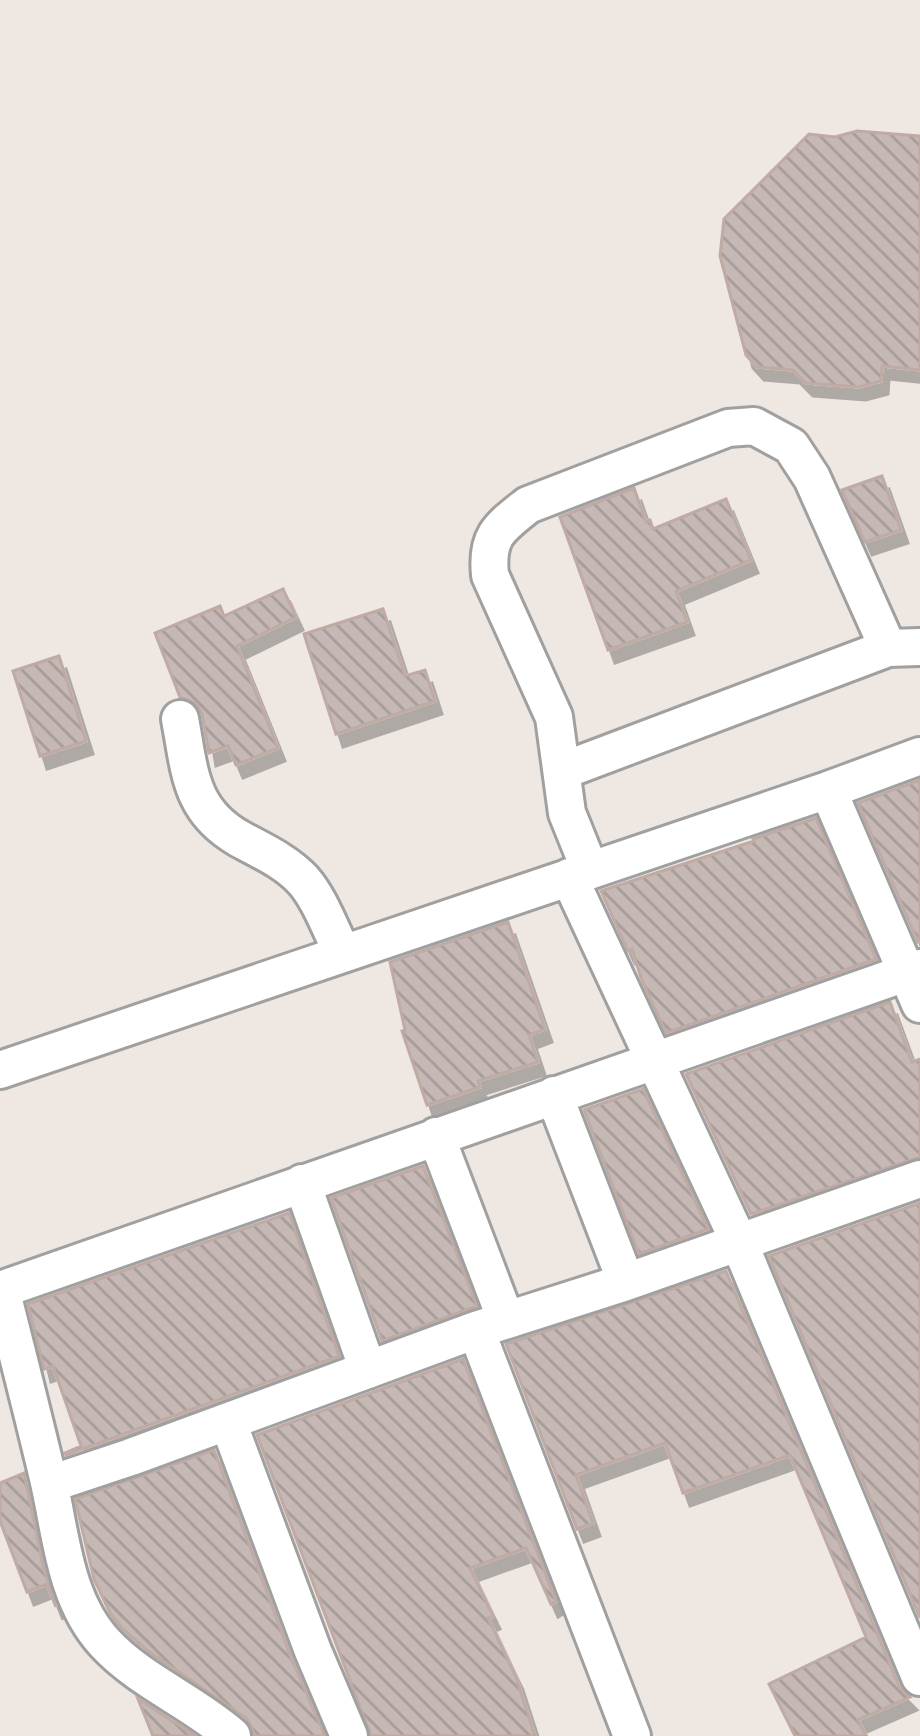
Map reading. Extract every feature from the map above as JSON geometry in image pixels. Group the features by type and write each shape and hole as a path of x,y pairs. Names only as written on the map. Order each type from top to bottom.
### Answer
{"street":[{"path":"562,771 904,647 791,446 754,426 728,428 528,505 503,525 487,549 490,575 554,716 567,813 580,874 653,1060 738,1240 920,1677"},
{"path":"180,719 192,782 209,817 282,861 306,883 343,954"},
{"path":"0,1070 920,755"},
{"path":"232,1736 122,1660 101,1639 82,1607 60,1546 50,1484 0,1290 653,1060 916,981 828,790"},
{"path":"554,1095 626,1282"},
{"path":"436,1136 491,1325 632,1736"},
{"path":"50,1484 491,1325 920,1179"},
{"path":"302,1183 368,1370"},
{"path":"228,1422 349,1736"}],"building":[{"path":"857,131 920,136 920,370 882,366 881,381 859,387 806,383 793,370 757,367 746,355 720,256 724,219 809,134 835,137"},
{"path":"882,476 901,530 865,542 842,490"},
{"path":"634,488 653,529 726,499 751,560 676,591 687,622 608,650 560,517"},
{"path":"283,589 296,617 237,646 278,748 236,765 228,746 209,753 202,714 196,704 180,697 155,633 220,606 224,616"},
{"path":"383,609 405,676 425,670 435,701 336,734 304,634"},
{"path":"59,656 86,741 40,756 13,671"},
{"path":"920,780 920,941 918,942 858,803"},
{"path":"816,818 876,959 666,1033 632,949 628,951 601,891"},
{"path":"508,922 545,1029 529,1035 538,1062 478,1081 480,1087 427,1105 402,1031 390,962"},
{"path":"890,1002 912,1062 920,1059 920,1157 751,1214 686,1074"},
{"path":"643,1089 708,1229 639,1254 584,1110"},
{"path":"423,1166 477,1306 382,1341 331,1198"},
{"path":"920,1203 920,1618 769,1256"},
{"path":"289,1213 339,1356 66,1455 81,1446 53,1366 44,1369 28,1304"},
{"path":"726,1271 899,1686 910,1697 858,1720 866,1736 795,1736 769,1684 866,1637 790,1455 683,1493 665,1443 576,1475 593,1523 577,1529 506,1344"},
{"path":"463,1359 556,1601 551,1604 526,1548 470,1568 493,1616 488,1618 516,1677 535,1736 371,1736 257,1435"},
{"path":"214,1450 325,1736 254,1736 246,1718 122,1628 94,1579 75,1499"},
{"path":"24,1473 56,1607 47,1584 27,1592 0,1521 0,1483"},
{"path":"138,1699 188,1731 195,1736 153,1736"}]}
